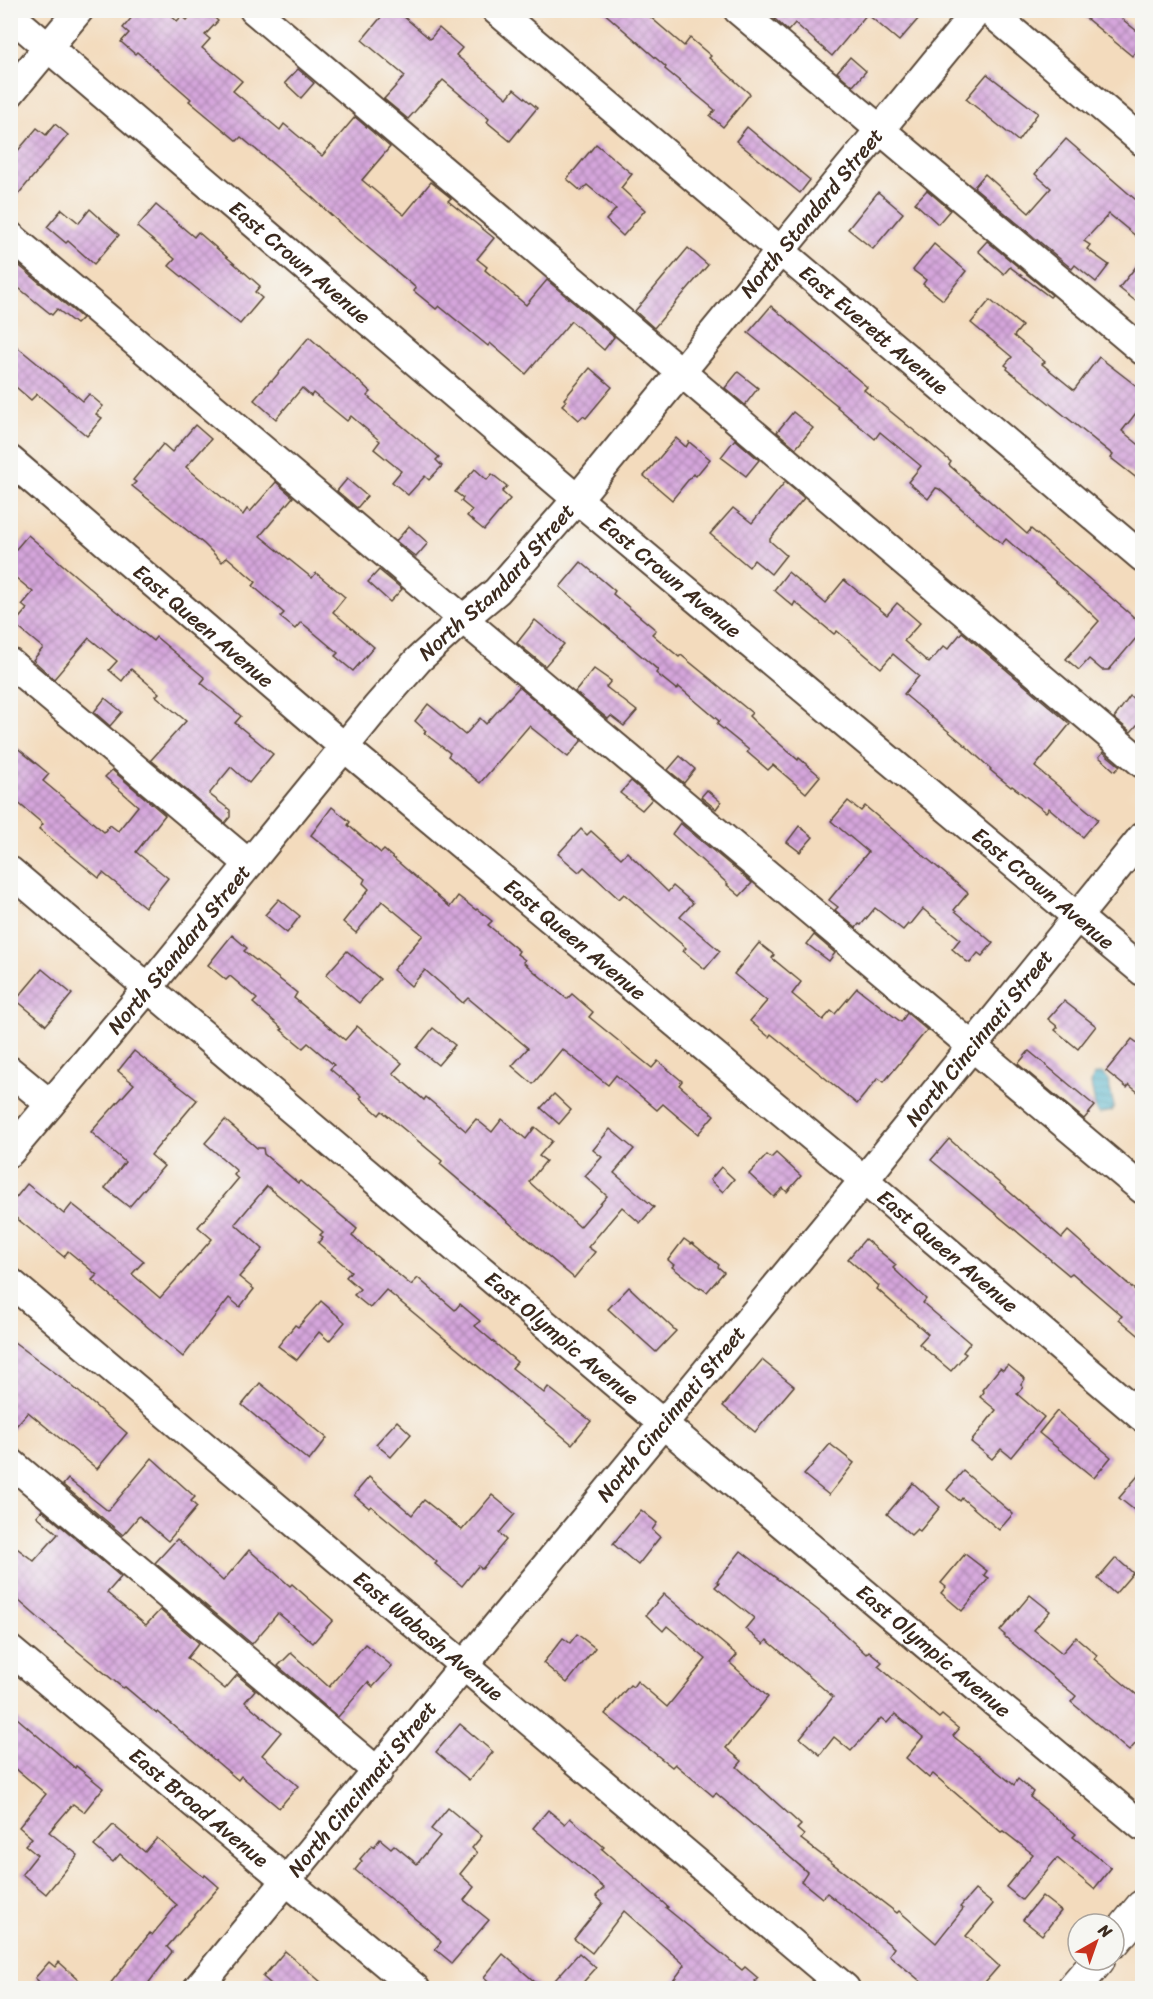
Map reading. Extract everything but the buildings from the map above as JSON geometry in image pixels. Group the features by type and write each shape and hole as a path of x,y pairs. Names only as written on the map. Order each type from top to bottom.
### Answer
{"main road":[{"path":"1126,1927 1143,1907"}],"street":[{"path":"10,93 79,10"},
{"path":"254,10 1143,763"},
{"name":"East Everett Avenue","path":"496,10 1143,557"},
{"path":"738,10 1143,350"},
{"name":"North Standard Street","path":"10,1152 418,660 497,591 577,499 978,10"},
{"path":"988,10 1143,141"},
{"name":"East Crown Avenue","path":"10,15 577,499 1143,971"},
{"path":"10,236 1143,1189"},
{"name":"East Queen Avenue","path":"10,460 344,747 864,1180 1143,1417"},
{"path":"10,663 249,864"},
{"name":"North Cincinnati Street","path":"198,1989 864,1180 1143,837"},
{"name":"East Olympic Avenue","path":"10,871 662,1423 1143,1826"},
{"path":"10,1071 50,1104"},
{"name":"East Wabash Avenue","path":"10,1282 844,1989"},
{"path":"10,1462 378,1772"},
{"name":"East Broad Avenue","path":"10,1650 415,1989"}],"water":[{"path":"1102,1073 1108,1080 1114,1106 1111,1111 1100,1114 1096,1110 1091,1084 1094,1075"}]}
